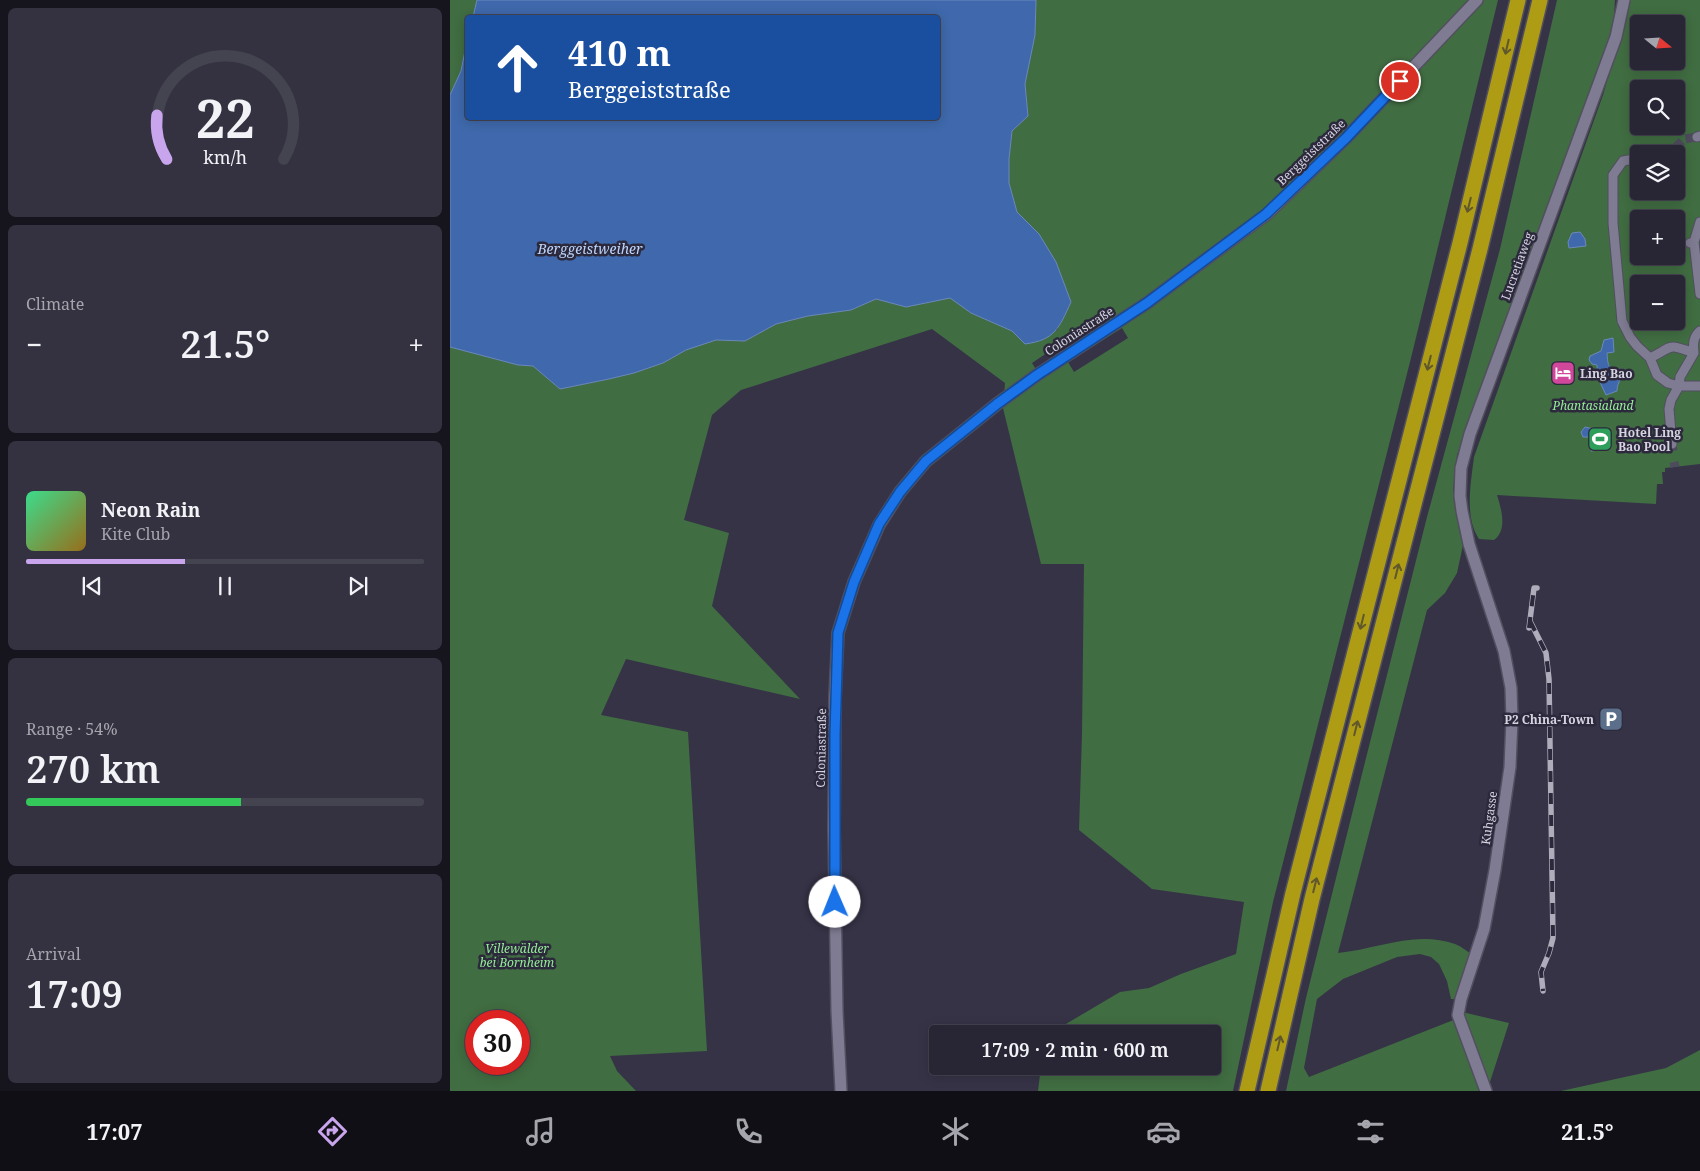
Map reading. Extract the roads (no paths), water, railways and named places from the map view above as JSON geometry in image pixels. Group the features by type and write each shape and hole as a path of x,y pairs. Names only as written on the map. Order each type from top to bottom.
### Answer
{"highway":[{"path":"1247,1091 1293,893 1460,243 1518,0"},
{"path":"1268,1091 1312,899 1480,249 1540,0"}],"street":[{"name":"Berggeiststraße","path":"1147,303 1266,214 1346,138 1477,0"},
{"name":"Lucretiaweg","path":"1470,544 1460,496 1461,468 1465,450 1616,37 1624,0"},
{"path":"1630,160 1623,161 1613,175 1614,223 1622,321 1630,338 1650,358 1657,375 1668,383 1679,386 1700,386"},
{"path":"1700,222 1692,243 1696,282 1700,294"},
{"name":"Coloniastraße","path":"842,1091 836,1002 835,697 838,633 854,582 879,524 900,492 926,461 997,404 1037,375 1147,303"},
{"path":"1672,444 1669,410 1671,400 1679,386 1680,377 1694,353 1695,335 1700,330"},
{"path":"1650,358 1665,348 1675,346 1694,353"},
{"name":"Kuhgasse","path":"1470,544 1504,651 1512,688 1510,767 1495,870 1484,929 1461,999 1458,1015 1486,1091"}],"water":[{"name":"Berggeistweiher","path":"477,0 1036,0 1035,35 1025,84 1028,116 1012,131 1009,183 1017,212 1039,234 1056,262 1071,302 1063,319 1050,336 1025,344 1012,331 971,313 950,298 906,307 876,299 851,310 808,316 776,324 745,341 716,340 686,350 663,363 634,373 560,389 533,366 518,365 450,347 450,95 461,71 465,51 465,120 940,120 940,15 473,15"},
{"path":"1580,232 1585,239 1586,246 1569,248 1568,242 1572,233"},
{"path":"1613,338 1614,352 1607,353 1609,364 1614,369 1623,369 1623,372 1617,391 1606,395 1598,378 1597,365 1592,364 1589,360 1590,356 1601,351 1604,340"},
{"name":"Hotel Ling Bao Pool","path":"1585,427 1598,430 1603,429 1608,433 1609,437 1599,450 1591,451 1595,442 1591,437 1583,437 1581,432"}],"tunnel":[{"path":"1678,145 1684,139 1697,137"},
{"path":"1672,444 1673,451"},
{"path":"1674,462 1675,467"}],"railway":[{"path":"1529,628 1534,588 1537,588"},
{"path":"1530,621 1546,653 1549,679 1553,938 1541,972 1543,991"}],"place":[{"name":"Ling Bao","path":"1563,373"},
{"name":"Hotel Ling Bao Pool","path":"1600,439"},
{"name":"P2 China-Town","path":"1611,719"}],"park label":[{"name":"Phantasialand","path":"1593,405"},
{"name":"Villewälder bei Bornheim","path":"517,955"}]}
